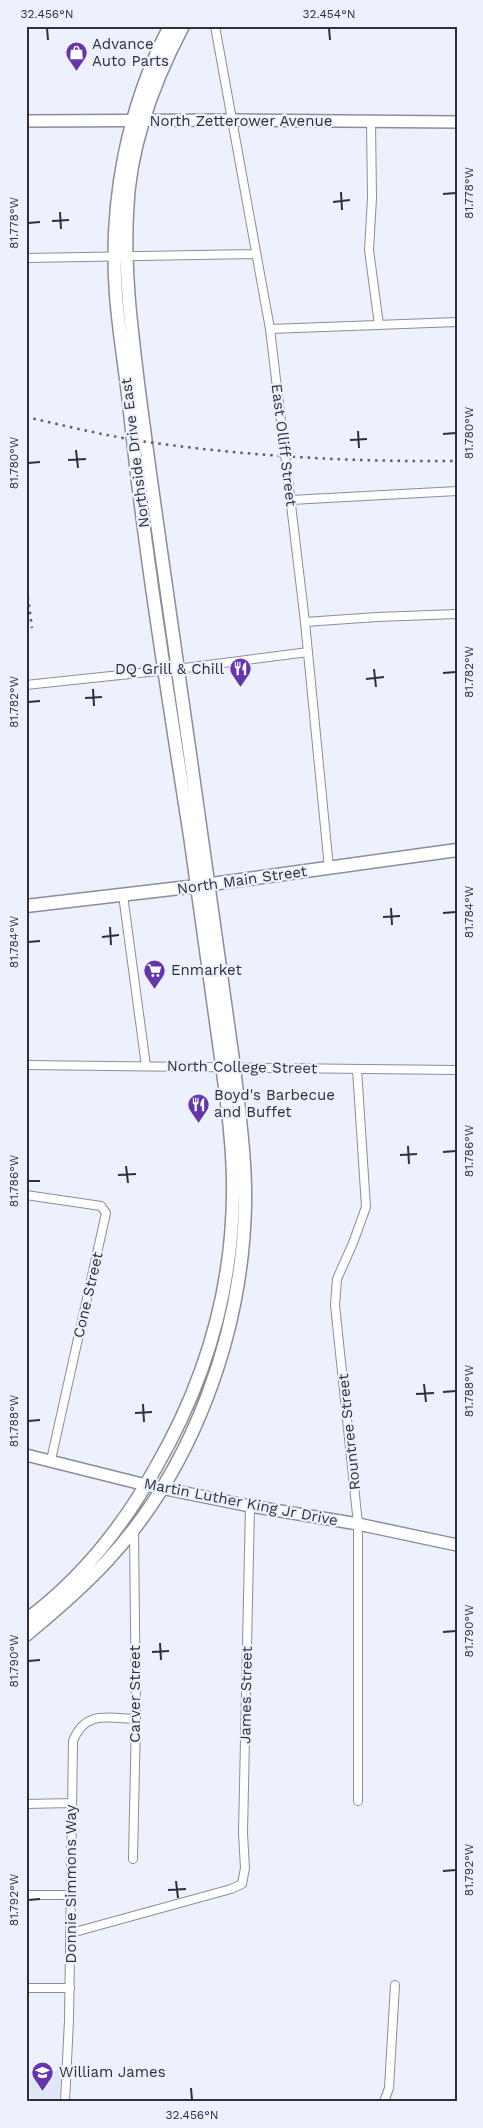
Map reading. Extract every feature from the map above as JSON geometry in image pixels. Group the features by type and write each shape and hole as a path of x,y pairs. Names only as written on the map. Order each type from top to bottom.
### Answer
{"main road":[{"name":"Northside Drive East","path":"170,26 144,88 138,121 120,257 122,346 145,536 164,671 203,885"},
{"name":"Northside Drive East","path":"138,121 168,54 183,26"},
{"name":"Northside Drive East","path":"120,257 128,299 178,669 203,885"},
{"name":"North Main Street","path":"26,906 203,885 457,850"},
{"path":"26,1635 107,1561 134,1529 162,1489 186,1444 214,1377 228,1328 239,1274 245,1206 244,1150 228,1066 203,885"},
{"path":"26,1620 40,1610 78,1573 115,1532 146,1485 178,1429 198,1383 214,1334 228,1264 233,1195 228,1066"}],"street":[{"name":"East Olliff Street","path":"215,26 270,329 305,622 329,868"},
{"name":"North Zetterower Avenue","path":"26,121 457,122"},
{"path":"371,122 372,198 369,250 379,325"},
{"path":"26,258 255,254"},
{"path":"270,329 457,322"},
{"path":"291,500 457,491"},
{"path":"305,622 457,614"},
{"path":"26,685 164,671 308,652"},
{"path":"123,895 146,1066"},
{"name":"North College Street","path":"26,1065 457,1070"},
{"name":"Rountree Street","path":"357,1069 366,1207 354,1243 337,1279 335,1305 358,1524 358,1801"},
{"name":"Cone Street","path":"26,1195 100,1206 106,1213 51,1460"},
{"name":"Martin Luther King Jr Drive","path":"26,1455 162,1489 358,1524 457,1546"},
{"name":"James Street","path":"71,1934 231,1889 242,1884 245,1868 243,1833 250,1506"},
{"name":"Carver Street","path":"133,1859 136,1718 134,1529"},
{"name":"Donnie Simmons Way","path":"65,2102 70,1988 72,1741 78,1729 87,1721 97,1718 136,1718"},
{"path":"26,1804 71,1803"},
{"path":"26,1895 70,1895"},
{"path":"384,2102 389,2088 395,1985"},
{"path":"26,1988 70,1988"}],"shaded area":[{"name":"William James","path":"61,2069 59,2102 26,2102 26,2080"}],"railway":[{"path":"26,417 134,440 174,446 295,457 457,461"},
{"path":"26,582 32,628"}],"place":[{"name":"Advance Auto Parts","path":"76,72"},
{"name":"DQ Grill & Chill","path":"240,688"},
{"name":"Enmarket","path":"155,989"},
{"name":"Boyd's Barbecue and Buffet","path":"198,1123"},
{"name":"William James","path":"43,2091"}]}
